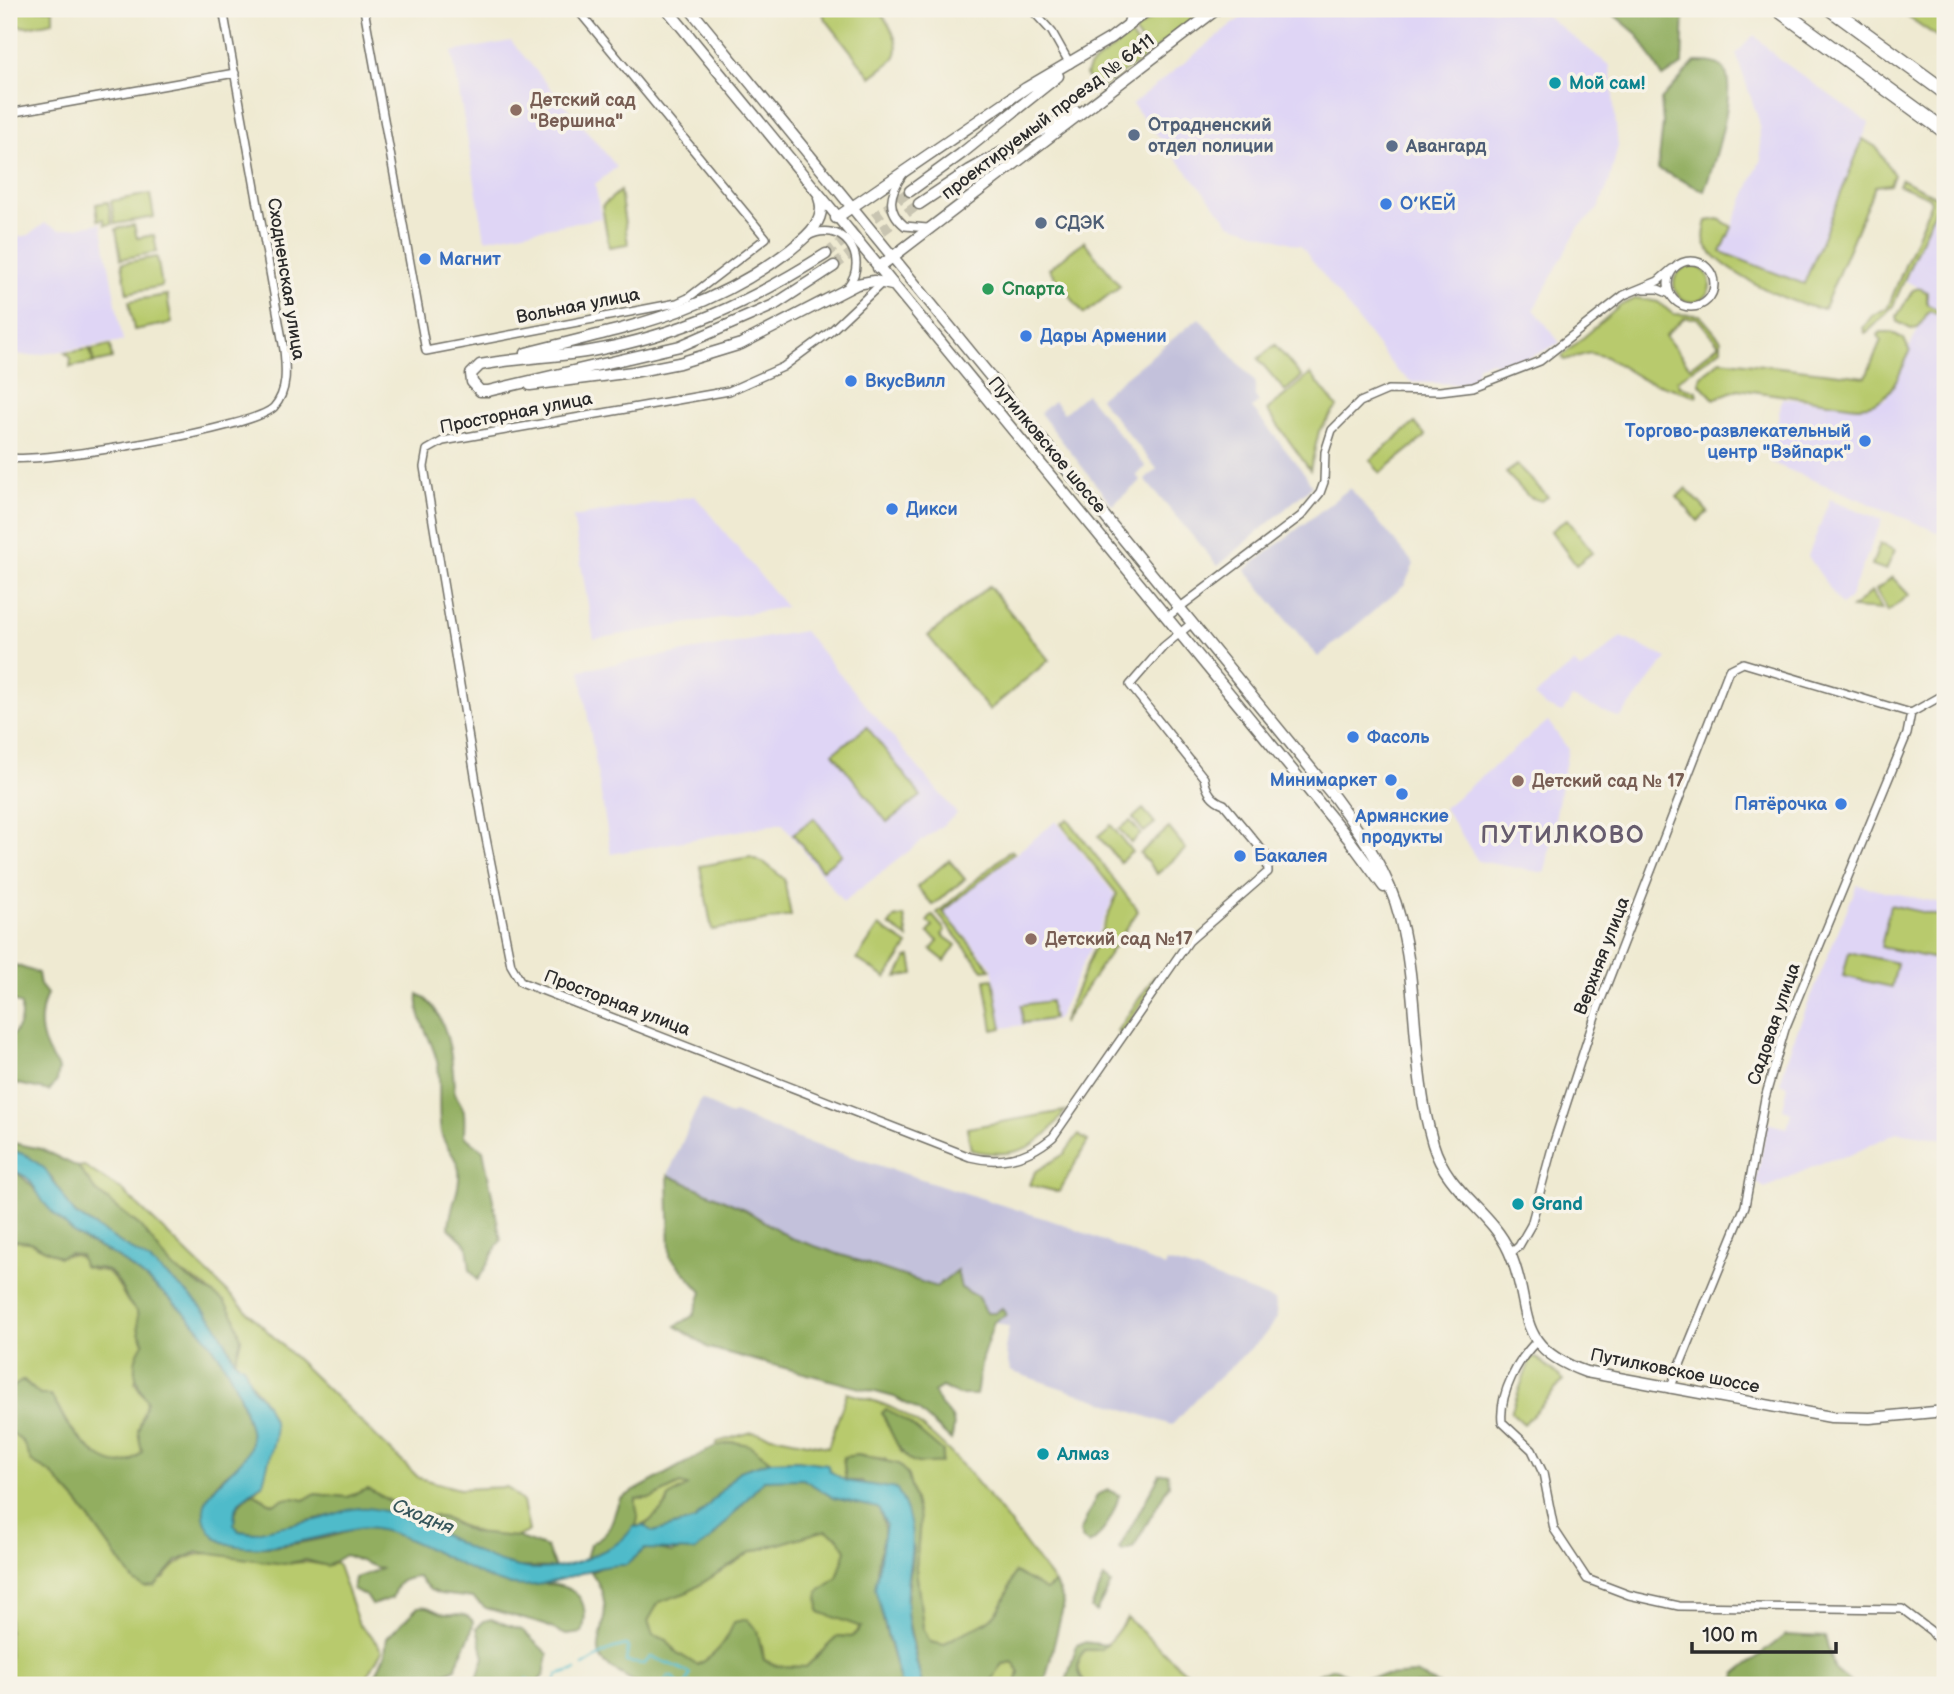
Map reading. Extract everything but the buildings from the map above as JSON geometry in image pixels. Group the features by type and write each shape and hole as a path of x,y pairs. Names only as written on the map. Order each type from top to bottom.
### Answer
{"highway":[{"path":"1778,9 1945,131"},
{"path":"1831,9 1945,92"}],"main road":[{"name":"Путилковское шоссе","path":"667,9 887,282 1348,838 1397,907"},
{"name":"Путилковское шоссе","path":"690,9 1180,607 1358,830 1383,870 1397,907 1406,948 1433,1144 1455,1187 1497,1232 1510,1254 1524,1315 1537,1341 1568,1366 1608,1378 1831,1417 1882,1418 1945,1411"},
{"name":"проектируемый проезд № 6411","path":"836,218 1026,88 1075,62 1149,9"},
{"name":"проектируемый проезд № 6411","path":"878,268 1217,9"},
{"path":"910,191 971,147 1075,62"},
{"path":"919,204 980,164 1111,92"},
{"path":"817,195 820,217 806,238 751,278 711,300 669,316 484,365 473,370 472,382 480,391 633,372 679,363 741,344 865,281 887,282"},
{"path":"484,365 589,351 675,330 765,292 826,254"},
{"path":"496,389 680,345 774,305 834,267"}],"street":[{"name":"Сходненская улица","path":"9,458 53,456 230,426 264,414 280,399 286,374 284,351 223,9"},
{"name":"Вольная улица","path":"364,9 426,351 677,303 688,298 766,238 577,9"},
{"path":"1031,9 1075,62"},
{"path":"1127,26 1131,9"},
{"path":"9,113 235,73"},
{"path":"906,171 891,195 893,213 898,220 914,229 932,227"},
{"path":"806,238 819,232 832,232 845,238 853,248 857,268 853,281 843,291"},
{"path":"1167,617 1301,516 1314,503 1324,482 1329,436 1360,402 1388,390 1457,391 1523,369 1540,361 1624,295 1658,281 1679,263 1697,261 1711,272 1714,282 1710,297 1699,306 1685,306 1670,294 1658,289 1639,289"},
{"path":"1670,294 1668,277 1672,269"},
{"name":"Просторная улица","path":"887,282 830,332 783,367 729,391 443,441 427,450 424,467 482,818 511,965 521,982 970,1157 1002,1160 1029,1153 1053,1137 1189,941 1268,872 1267,856 1224,804 1217,802 1206,788 1204,778 1130,685 1163,647 1192,623"},
{"name":"Верхняя улица","path":"1510,1254 1519,1247 1531,1225 1552,1148 1597,1010 1729,670 1743,663 1911,713"},
{"path":"1911,713 1945,694"},
{"name":"Садовая улица","path":"1670,1389 1745,1206 1765,1098 1785,1029 1907,734 1911,713"},
{"path":"1537,1341 1523,1355 1512,1377 1502,1422 1532,1450 1544,1473 1554,1529 1587,1578 1629,1595 1679,1606 1902,1609 1931,1631 1945,1649"}],"shaded area":[{"path":"1068,9 1104,9 1083,23"},
{"path":"1252,9 1538,9 1610,66 1618,146 1609,183 1598,209 1578,228 1534,309 1560,343 1503,370 1492,361 1478,365 1475,376 1468,382 1412,382 1396,370 1301,246 1230,224 1132,104"},
{"path":"1754,35 1779,59 1869,123 1804,284 1721,252 1761,159 1759,121 1736,54"},
{"name":"Детский сад \"Вершина\"","path":"511,41 617,167 595,184 601,218 485,239 452,52"},
{"path":"1945,191 1945,535 1770,462 1782,398 1862,406 1885,399 1925,315 1927,292 1906,281 1915,251"},
{"path":"45,223 60,230 101,223 123,341 30,356 9,353 9,239 29,235"},
{"path":"1199,318 1255,382 1255,396 1259,402 1252,408 1312,486 1218,566 1145,480 1157,469 1099,398"},
{"path":"1086,394 1146,467 1136,475 1141,481 1112,505 1040,413 1054,401 1064,413"},
{"path":"1350,488 1414,564 1404,586 1318,657 1245,570"},
{"path":"695,496 786,607 594,639 573,517"},
{"path":"1830,499 1882,520 1849,599 1841,605 1808,556"},
{"path":"804,631 957,814 843,902 782,823 611,854 580,670"},
{"name":"Детский сад № 17","path":"1621,637 1667,658 1620,718 1572,698 1562,713 1545,706 1534,696 1574,663 1581,670"},
{"name":"Детский сад № 17","path":"1548,721 1568,749 1545,873 1478,861 1444,808"},
{"name":"Детский сад №17","path":"1056,821 1115,895 1057,1020 1003,1028 992,967 944,912"},
{"path":"1857,885 1945,904 1945,1139 1897,1132 1850,1155 1826,1161 1765,1188 1756,1182 1767,1123 1787,1128 1791,1112 1783,1109 1788,1086 1780,1083 1792,1043"},
{"path":"701,1099 731,1116 734,1113 803,1141 1065,1225 1165,1267 1167,1262 1196,1270 1275,1301 1277,1318 1262,1338 1172,1425 1010,1371 1005,1348 1009,1327 994,1322 1006,1315 987,1313 977,1296 961,1288 957,1271 937,1287 791,1238 744,1209 668,1175"}],"green space":[{"path":"26,9 53,9 53,22 27,27 9,25 9,14"},
{"path":"823,9 878,9 896,40 893,59 871,77 824,17"},
{"path":"1163,9 1205,9 1150,54 1134,32"},
{"path":"1607,9 1684,9 1682,65 1663,77 1637,34"},
{"path":"1897,9 1945,9 1945,42"},
{"path":"1130,35 1146,57 1104,86 1089,81 1086,74 1089,67"},
{"path":"1695,62 1712,63 1722,67 1727,76 1728,90 1723,127 1704,191 1658,169 1663,123 1661,100"},
{"path":"1863,139 1876,147 1894,175 1890,184 1875,186 1824,308 1796,302 1758,286 1712,253 1705,243 1705,229 1707,221 1719,219 1732,227 1721,252 1804,284"},
{"path":"1902,179 1936,197 1937,204 1893,306 1865,333 1863,328 1872,316 1888,307 1931,202 1929,197 1899,185"},
{"path":"620,191 628,244 609,247 602,206"},
{"path":"150,194 154,217 115,224 111,201"},
{"path":"108,202 112,224 105,225 104,219 98,220 96,204"},
{"path":"134,225 137,238 154,235 157,252 121,259 116,229"},
{"path":"1084,241 1120,286 1084,314 1049,269"},
{"path":"157,257 162,286 127,293 122,263"},
{"path":"1692,266 1704,272 1710,284 1704,296 1692,302 1680,296 1674,284 1680,272"},
{"path":"1919,288 1927,292 1927,304 1945,314 1945,317 1929,311 1918,328 1911,329 1898,322 1897,316 1913,290"},
{"path":"167,295 172,323 134,330 129,301"},
{"path":"1637,298 1658,302 1673,314 1700,315 1721,340 1721,349 1678,380 1679,386 1697,391 1697,396 1642,379 1606,357 1590,353 1564,360 1562,356 1621,305","holes":["1684,318 1697,318 1719,344 1690,367 1665,336"]},
{"path":"1881,332 1891,332 1904,339 1910,352 1891,389 1877,402 1868,405 1856,406 1738,389 1714,399 1699,383 1701,376 1721,360 1866,377 1881,340 1878,335"},
{"path":"110,345 112,359 94,363 92,349"},
{"path":"1275,345 1302,377 1285,391 1258,359"},
{"path":"90,349 93,363 70,367 71,358 65,353"},
{"path":"1311,374 1337,407 1319,431 1310,470 1267,410"},
{"path":"1415,423 1426,436 1380,473 1370,460"},
{"path":"1517,465 1548,497 1541,501 1529,497 1506,473"},
{"path":"1686,488 1708,512 1698,521 1677,497"},
{"path":"1567,519 1593,552 1576,565 1551,531"},
{"path":"1880,544 1895,550 1886,570 1872,565"},
{"path":"1892,577 1909,595 1888,611 1876,590"},
{"path":"989,586 1049,660 989,710 928,636"},
{"path":"1872,591 1882,610 1852,608"},
{"path":"867,727 921,796 887,822 833,753"},
{"path":"1143,809 1155,823 1144,832 1133,818"},
{"path":"814,818 842,854 822,870 793,834"},
{"path":"1068,819 1138,911 1062,1024 1117,894 1061,824"},
{"path":"1130,821 1141,834 1131,843 1119,829"},
{"path":"1111,825 1132,852 1120,862 1098,836"},
{"path":"1169,828 1186,849 1157,874 1140,853"},
{"path":"1011,850 1014,853 943,912 991,969 983,970 937,913"},
{"path":"750,857 765,863 784,879 791,916 712,930 700,866"},
{"path":"949,860 965,879 933,905 917,887"},
{"path":"1890,905 1945,917 1945,961 1881,947"},
{"path":"932,915 945,930 942,935 956,945 945,961 931,950 938,941 928,933 933,926 927,922"},
{"path":"904,916 908,938 889,925 894,918"},
{"path":"879,926 908,945 886,978 857,959"},
{"path":"1849,952 1897,963 1892,987 1843,976"},
{"path":"911,957 914,974 897,977 907,958"},
{"path":"9,963 38,973 40,985 47,994 41,1015 42,1033 48,1051 59,1069 57,1081 49,1091 9,1082 9,1038 21,1020 21,1005 9,998"},
{"path":"1154,977 1158,980 1121,1034 1117,1031"},
{"path":"993,979 1002,1028 993,1030 985,980"},
{"path":"418,994 428,1001 442,1022 450,1049 454,1091 464,1110 464,1136 483,1150 501,1240 477,1280 470,1270 467,1245 449,1228 459,1170 441,1130 438,1066 419,1013"},
{"path":"1050,1001 1053,1019 1023,1023 1021,1005"},
{"path":"1065,1111 1046,1134 1026,1148 1001,1153 971,1150 967,1128"},
{"path":"1078,1135 1088,1141 1059,1192 1030,1185 1035,1172 1064,1154"},
{"path":"9,1142 41,1149 78,1167 96,1191 140,1226 173,1268 224,1301 235,1318 241,1339 235,1361 222,1336 188,1294 168,1276 72,1211 53,1179 32,1161 9,1149"},
{"path":"84,1166 123,1191 419,1478 459,1489 507,1487 523,1502 529,1531 517,1537 484,1536 444,1518 412,1513 368,1489 347,1497 314,1494 304,1500 283,1499 273,1504 253,1493 263,1483 266,1404 235,1361 241,1339 235,1318 206,1287 173,1268 140,1226 96,1191 78,1167"},
{"path":"9,1168 36,1190 58,1218 76,1235 118,1258 177,1306 195,1324 224,1364 236,1386 250,1429 251,1441 242,1462 217,1483 211,1494 208,1509 210,1531 237,1545 269,1547 302,1543 360,1528 385,1531 418,1543 498,1581 548,1584 566,1588 579,1597 584,1606 582,1633 566,1635 545,1625 486,1608 473,1598 440,1594 430,1590 418,1577 400,1582 392,1598 372,1605 367,1597 353,1589 355,1578 381,1569 345,1555 327,1566 306,1560 284,1564 198,1552 177,1561 155,1586 144,1587 135,1582 79,1504 51,1473 32,1462 23,1442 9,1431 9,1390 23,1380 40,1395 50,1395 67,1424 82,1442 112,1462 122,1464 132,1461 142,1452 138,1431 147,1401 135,1372 136,1357 144,1342 139,1332 137,1311 111,1273 83,1266 80,1255 70,1253 59,1257 30,1242 9,1240"},
{"path":"668,1175 744,1209 791,1238 936,1287 957,1270 961,1288 977,1296 987,1313 995,1313 1002,1308 1006,1315 994,1322 982,1358 976,1395 958,1395 942,1387 934,1392 952,1418 951,1440 919,1411 894,1397 709,1348 676,1326 694,1315 702,1292 670,1256"},
{"path":"9,1240 29,1242 59,1257 78,1256 93,1270 109,1274 137,1311 139,1332 144,1342 135,1383 147,1401 138,1431 142,1452 132,1461 112,1463 92,1451 68,1424 50,1395 40,1395 24,1380 9,1390"},
{"path":"1536,1357 1564,1380 1524,1424 1511,1412 1531,1358"},
{"path":"847,1393 898,1411 920,1425 963,1466 1055,1583 1046,1591 1015,1572 1004,1601 990,1620 944,1645 930,1642 923,1628 916,1568 920,1519 914,1502 885,1459 857,1455 843,1457 846,1481 798,1460 771,1461 745,1446 716,1446 717,1442 752,1432 828,1447","holes":["882,1414 941,1462 901,1452"]},
{"path":"886,1409 910,1424 943,1452 941,1463 918,1463 906,1456 896,1443 882,1413"},
{"path":"9,1431 23,1442 32,1462 51,1473 79,1504 135,1582 164,1579 176,1565 190,1557 206,1553 242,1554 295,1563 337,1563 359,1625 371,1635 382,1651 362,1685 9,1685"},
{"path":"734,1442 749,1445 771,1461 739,1471 695,1520 653,1532 644,1526 667,1505 669,1497 687,1486 680,1484 652,1498 636,1499 638,1516 632,1532 618,1544 586,1559 590,1544 611,1525 620,1499 716,1446"},
{"path":"857,1455 899,1464 908,1476 920,1519 916,1568 923,1628 930,1642 944,1645 990,1620 1004,1601 1015,1572 1046,1590 1055,1583 1064,1603 1044,1685 1016,1685 1019,1672 1013,1662 1003,1664 992,1680 983,1685 922,1685 906,1609 913,1547 862,1481 846,1481 843,1457"},
{"path":"1168,1473 1169,1485 1133,1548 1122,1551 1119,1549 1160,1474"},
{"path":"803,1479 834,1498 878,1508 884,1526 877,1572 879,1600 901,1685 637,1685 602,1660 599,1644 605,1613 604,1601 591,1572 609,1564 626,1565 645,1549 657,1548 671,1553 709,1541 764,1480","holes":["826,1530 838,1538 846,1550 837,1578 818,1592 819,1612 861,1627 852,1637 838,1636 806,1667 777,1666 764,1660 757,1630 747,1619 734,1622 720,1648 697,1665 676,1652 667,1640 653,1635 648,1621 659,1602 688,1592 751,1552"]},
{"path":"680,1484 688,1486 669,1497 664,1508 655,1517 633,1527 636,1522 636,1499 652,1498"},
{"path":"368,1489 412,1513 444,1518 473,1533 517,1537 547,1548 555,1568 517,1567 495,1563 419,1522 365,1508 253,1533 239,1531 234,1524 239,1506 253,1493 273,1504 288,1498 304,1500 314,1494 347,1497"},
{"path":"1108,1490 1119,1495 1117,1501 1104,1529 1089,1544 1083,1540 1080,1532 1097,1495"},
{"path":"826,1530 838,1538 847,1551 837,1578 818,1592 847,1621 861,1626 852,1637 838,1636 806,1667 777,1666 764,1660 762,1645 734,1623 720,1648 696,1665 676,1652 667,1640 653,1635 648,1621 659,1601 688,1592 751,1552"},
{"path":"1104,1578 1111,1584 1096,1612 1091,1608"},
{"path":"418,1607 463,1615 473,1621 471,1633 456,1668 429,1681 421,1672 412,1677 401,1677 397,1685 366,1685 374,1679 385,1654 387,1638"},
{"path":"1127,1618 1200,1685 1086,1685 1078,1668 1082,1654 1085,1650 1105,1644"},
{"path":"491,1619 522,1630 548,1654 544,1675 535,1685 475,1685 484,1657 477,1628 484,1621"},
{"path":"1785,1635 1825,1637 1835,1670 1853,1685 1734,1685 1736,1674"},
{"path":"1084,1642 1107,1645 1099,1650 1085,1650 1079,1659 1078,1668 1086,1685 1065,1685 1077,1645"},
{"path":"1014,1662 1019,1672 1016,1685 983,1685 992,1680 1003,1664"},
{"path":"1333,1668 1353,1678 1415,1674 1440,1685 1294,1685"},
{"path":"1232,1673 1244,1678 1248,1685 1219,1685"}],"water":[{"path":"9,1149 28,1156 45,1169 75,1214 151,1262 193,1298 215,1322 235,1361 244,1367 252,1387 266,1404 274,1423 275,1436 263,1483 240,1501 235,1510 234,1524 239,1531 253,1533 368,1508 398,1515 425,1526 503,1563 530,1569 559,1567 608,1548 624,1538 633,1527 644,1526 653,1532 695,1520 739,1471 771,1461 798,1460 827,1464 830,1471 846,1481 897,1489 906,1508 912,1537 907,1592 908,1619 922,1685 901,1685 875,1588 886,1524 878,1508 834,1498 803,1479 764,1480 709,1541 694,1551 645,1549 626,1565 595,1569 533,1585 499,1582 409,1540 372,1529 357,1529 258,1547 238,1546 222,1541 210,1531 204,1517 205,1505 210,1493 239,1463 251,1443 245,1412 225,1365 195,1324 158,1288 117,1257 75,1234 56,1216 30,1181 9,1168"}],"waterway":[{"path":"583,1666 611,1649 626,1645 626,1662 644,1664 651,1657 659,1660 690,1674 686,1685"},
{"path":"554,1685 558,1675 576,1670"},
{"path":"663,1685 668,1676 674,1678 679,1685"},
{"path":"524,1685 527,1679 534,1685"}],"tunnel":[{"path":"826,254 910,191"},
{"path":"834,266 919,204"}],"place":[{"name":"Мой сам!","path":"1555,83"},
{"name":"Детский сад \"Вершина\"","path":"516,110"},
{"name":"Отрадненский отдел полиции","path":"1134,135"},
{"name":"Авангард","path":"1392,146"},
{"name":"О’КЕЙ","path":"1386,204"},
{"name":"СДЭК","path":"1041,223"},
{"name":"Магнит","path":"425,259"},
{"name":"Спарта","path":"988,289"},
{"name":"Дары Армении","path":"1026,336"},
{"name":"ВкусВилл","path":"851,381"},
{"name":"Торгово-развлекательный центр \"Вэйпарк\"","path":"1865,441"},
{"name":"Дикси","path":"892,509"},
{"name":"Фасоль","path":"1353,737"},
{"name":"Минимаркет","path":"1391,780"},
{"name":"Детский сад № 17","path":"1518,781"},
{"name":"Армянские продукты","path":"1402,794"},
{"name":"Пятёрочка","path":"1841,804"},
{"name":"Бакалея","path":"1240,856"},
{"name":"Детский сад №17","path":"1031,939"},
{"name":"Grand","path":"1518,1204"},
{"name":"Алмаз","path":"1043,1454"}],"district":[{"name":"ПУТИЛКОВО","path":"1563,835"}],"water label":[{"name":"Сходня","path":"423,1517"}]}
